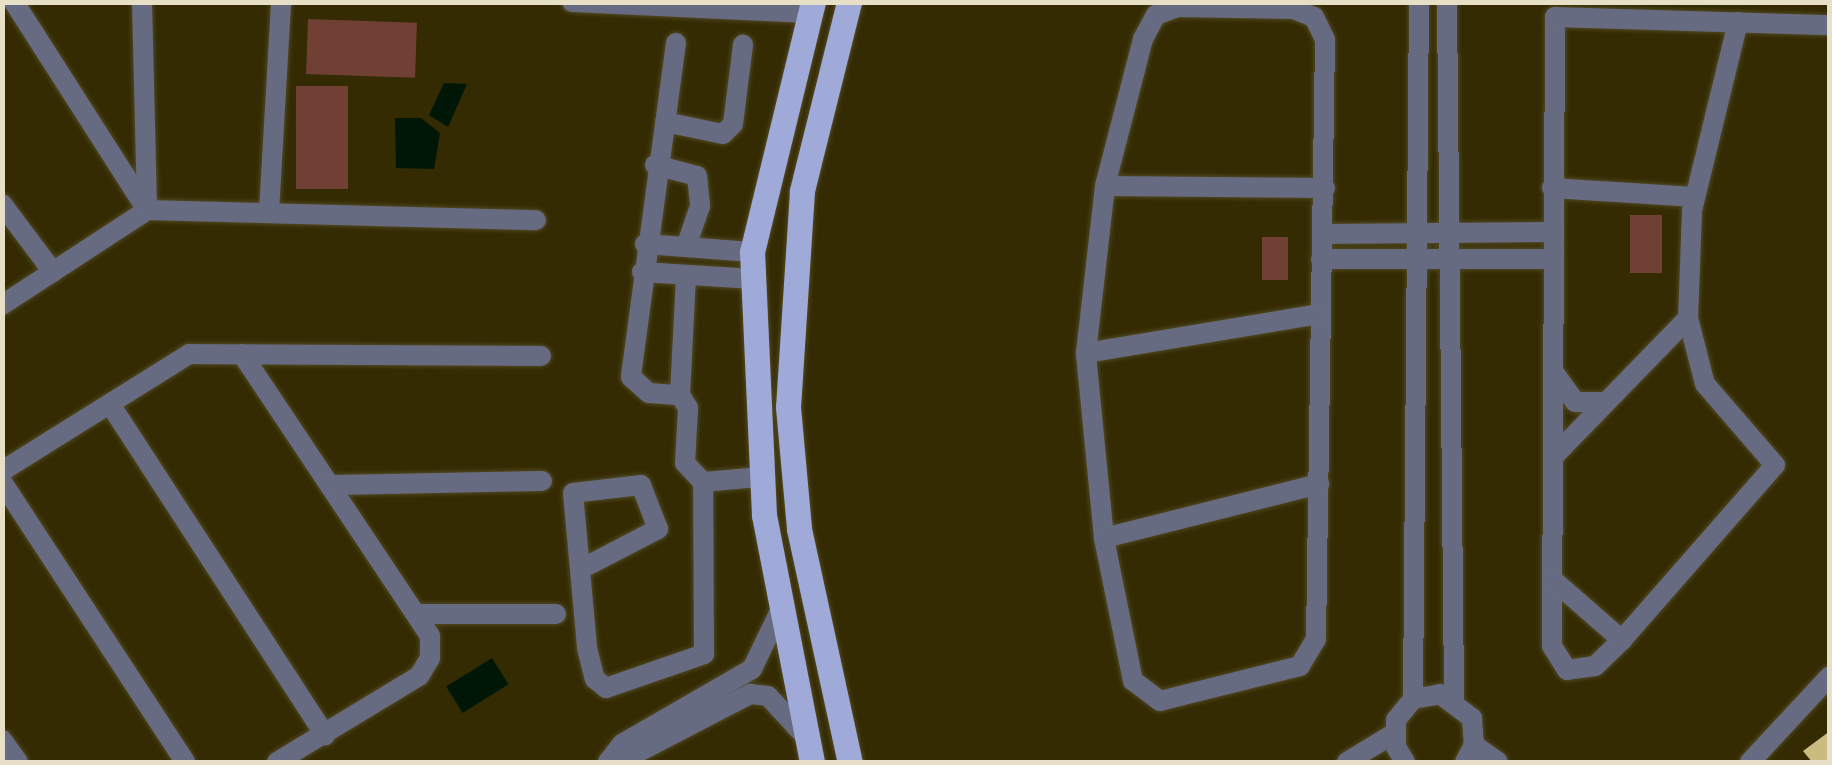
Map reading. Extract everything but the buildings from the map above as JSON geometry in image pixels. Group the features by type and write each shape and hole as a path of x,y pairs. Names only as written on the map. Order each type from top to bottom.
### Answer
{"main road":[{"path":"849,2 802,191 788,407 799,529 850,762"},
{"path":"811,8 752,252 760,477 780,611 811,752"}],"street":[{"path":"14,2 146,210"},
{"path":"142,2 146,210"},
{"path":"269,212 282,2"},
{"path":"572,2 811,8"},
{"path":"1347,762 1394,734 1414,699 1421,260 1419,2"},
{"path":"1447,2 1454,232 1454,698 1472,718 1470,754 1498,762"},
{"path":"1178,7 1293,9 1314,17 1324,40 1325,188 1318,314 1319,484 1311,656 1265,675 1160,701 1144,693 1132,680 1104,538 1086,353 1105,186 1143,39 1156,15 1178,7"},
{"path":"1738,22 1695,197 1688,318 1706,384 1776,465 1622,640 1595,666 1567,670 1552,646 1555,17 1738,22 1830,25"},
{"path":"676,43 655,165 631,377 649,393 680,395"},
{"path":"665,122 723,134 734,124 743,44"},
{"path":"655,165 697,176 700,206 686,248"},
{"path":"1105,186 1325,188"},
{"path":"1552,188 1695,197"},
{"path":"2,204 53,272"},
{"path":"2,304 146,210 536,220"},
{"path":"1322,234 1551,232"},
{"path":"645,244 752,252"},
{"path":"1321,259 1552,260"},
{"path":"642,272 754,279"},
{"path":"581,568 658,529 641,485 573,493 588,648 606,688 704,654 704,482 684,463 688,408 680,395 686,275"},
{"path":"1086,353 1318,314"},
{"path":"1554,455 1688,318"},
{"path":"2,471 189,354 542,356"},
{"path":"242,354 421,614 430,658 419,676 278,762"},
{"path":"1553,371 1575,402 1606,402"},
{"path":"110,404 325,735"},
{"path":"704,482 760,477"},
{"path":"331,485 542,481"},
{"path":"2,482 186,762"},
{"path":"1104,538 1319,484"},
{"path":"1552,579 1622,640"},
{"path":"619,762 746,685 769,648 780,611"},
{"path":"421,614 556,614"},
{"path":"1762,758 1830,676"},
{"path":"746,685 768,696 811,752"},
{"path":"608,762 622,744 746,685"},
{"path":"1414,699 1454,698"},
{"path":"1394,734 1405,762"},
{"path":"2,740 18,762"}],"shaded area":[{"path":"308,19 417,23 415,78 306,74"},
{"path":"444,83 467,84 448,127 429,115"},
{"path":"296,86 348,86 348,189 296,189"},
{"path":"395,118 421,118 440,133 434,169 396,168"},
{"path":"1630,215 1662,215 1662,273 1630,273"},
{"path":"1262,237 1288,237 1288,280 1262,280"},
{"path":"492,658 508,684 463,713 446,687"}]}
